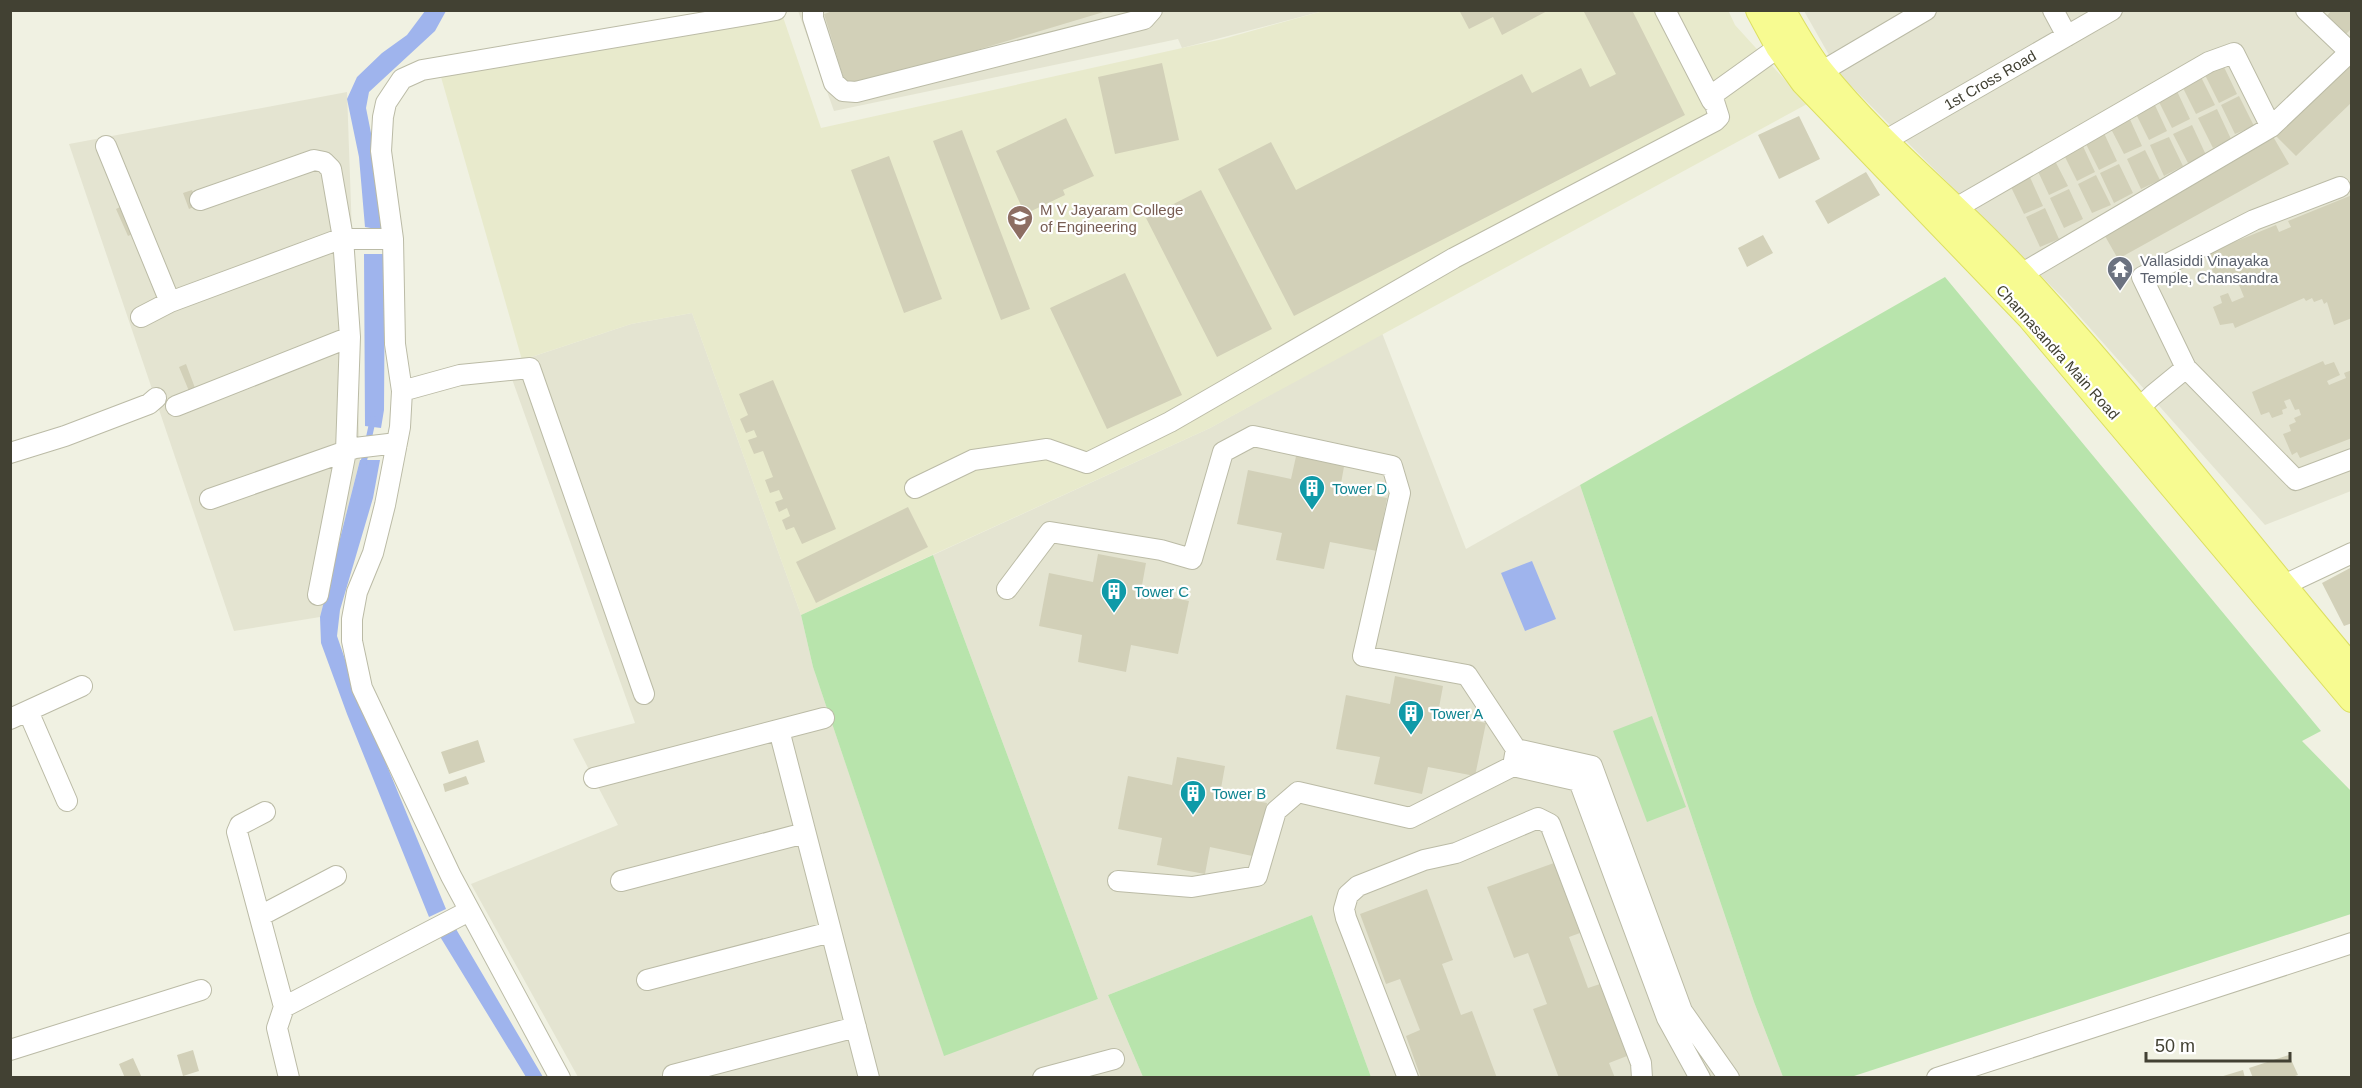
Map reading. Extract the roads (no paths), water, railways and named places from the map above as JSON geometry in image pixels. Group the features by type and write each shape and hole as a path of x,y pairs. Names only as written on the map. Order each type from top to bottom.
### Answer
{"main road":[{"name":"Channasandra Main Road","path":"1758,10 1779,47 1812,76 2030,317 2130,417 2282,586 2352,669"},
{"name":"Channasandra Main Road","path":"1782,10 1812,76"},
{"name":"Channasandra Main Road","path":"1876,146 1956,208 2020,274 2352,699"}],"street":[{"path":"560,1077 462,914 362,688 352,641 352,619 357,592 373,553 370,446 350,337 370,238 383,117 386,103 402,79 422,70 776,10"},
{"path":"813,10 813,18 834,83 843,91 856,92 1144,19 1152,10"},
{"path":"915,488 973,460 1047,448 1087,463 1170,422 1454,258 1715,121 1719,117 1712,101 1665,10"},
{"path":"1812,76 1926,10"},
{"path":"2053,10 2067,36"},
{"name":"1st Cross Road","path":"1876,146 2112,10"},
{"path":"2020,274 2271,127 2351,51 2306,10"},
{"path":"1712,101 1712,95 1779,47"},
{"path":"1956,208 2209,62 2234,53 2271,127"},
{"path":"106,146 170,302"},
{"path":"200,200 314,160 324,162 331,170 335,183 370,238 395,344 402,391 370,446 318,595"},
{"path":"2340,187 2254,220 2142,278 2186,368 2296,480 2352,459"},
{"path":"141,317 170,302 370,238"},
{"path":"177,406 350,337"},
{"path":"402,391 460,375 530,368 644,694"},
{"path":"2130,417 2186,368"},
{"path":"10,453 65,436 149,404 156,398"},
{"path":"1007,589 1050,532 1161,550 1192,559 1223,452 1252,436 1392,466 1400,493 1363,656 1467,675 1515,757 1579,781 1667,1018 1700,1077"},
{"path":"210,499 370,446"},
{"path":"2282,586 2352,553"},
{"path":"67,801 19,715 82,686"},
{"path":"594,778 824,718"},
{"path":"778,730 869,1077"},
{"path":"1118,881 1192,887 1257,876 1276,811 1298,792 1410,818 1515,757 1592,766 1682,1011 1729,1077"},
{"path":"265,812 240,825 237,829 284,1007 277,1028 289,1077"},
{"path":"1408,1077 1346,918 1344,909 1348,895 1358,886 1424,860 1456,853 1538,818 1550,824 1641,1063 1642,1077"},
{"path":"621,881 806,833"},
{"path":"260,916 336,876"},
{"path":"284,1007 462,914"},
{"path":"647,980 831,932"},
{"path":"1937,1077 2352,943"},
{"path":"10,1050 201,990"},
{"path":"673,1075 856,1027"},
{"path":"1043,1077 1114,1059"}],"water":[{"path":"425,11 446,11 435,31 369,92 366,108 376,158 382,230 365,227 359,157 347,99 357,77 382,53 407,35"},
{"path":"364,254 385,254 384,410 381,428 365,426"},
{"path":"360,460 380,460 373,498 340,610 337,636 355,688 446,909 429,917 347,714 321,643 320,617"},
{"path":"1532,561 1556,619 1525,631 1501,573"},
{"path":"456,929 543,1077 526,1077 439,935"}],"waterway":[{"path":"363,465 373,419"}],"place":[{"name":"M V Jayaram College of Engineering","path":"1020,241"},
{"name":"Vallasiddi Vinayaka Temple, Chansandra","path":"2120,292"},
{"name":"Tower D","path":"1312,511"},
{"name":"Tower C","path":"1114,614"},
{"name":"Tower A","path":"1411,736"},
{"name":"Tower B","path":"1193,816"}]}
